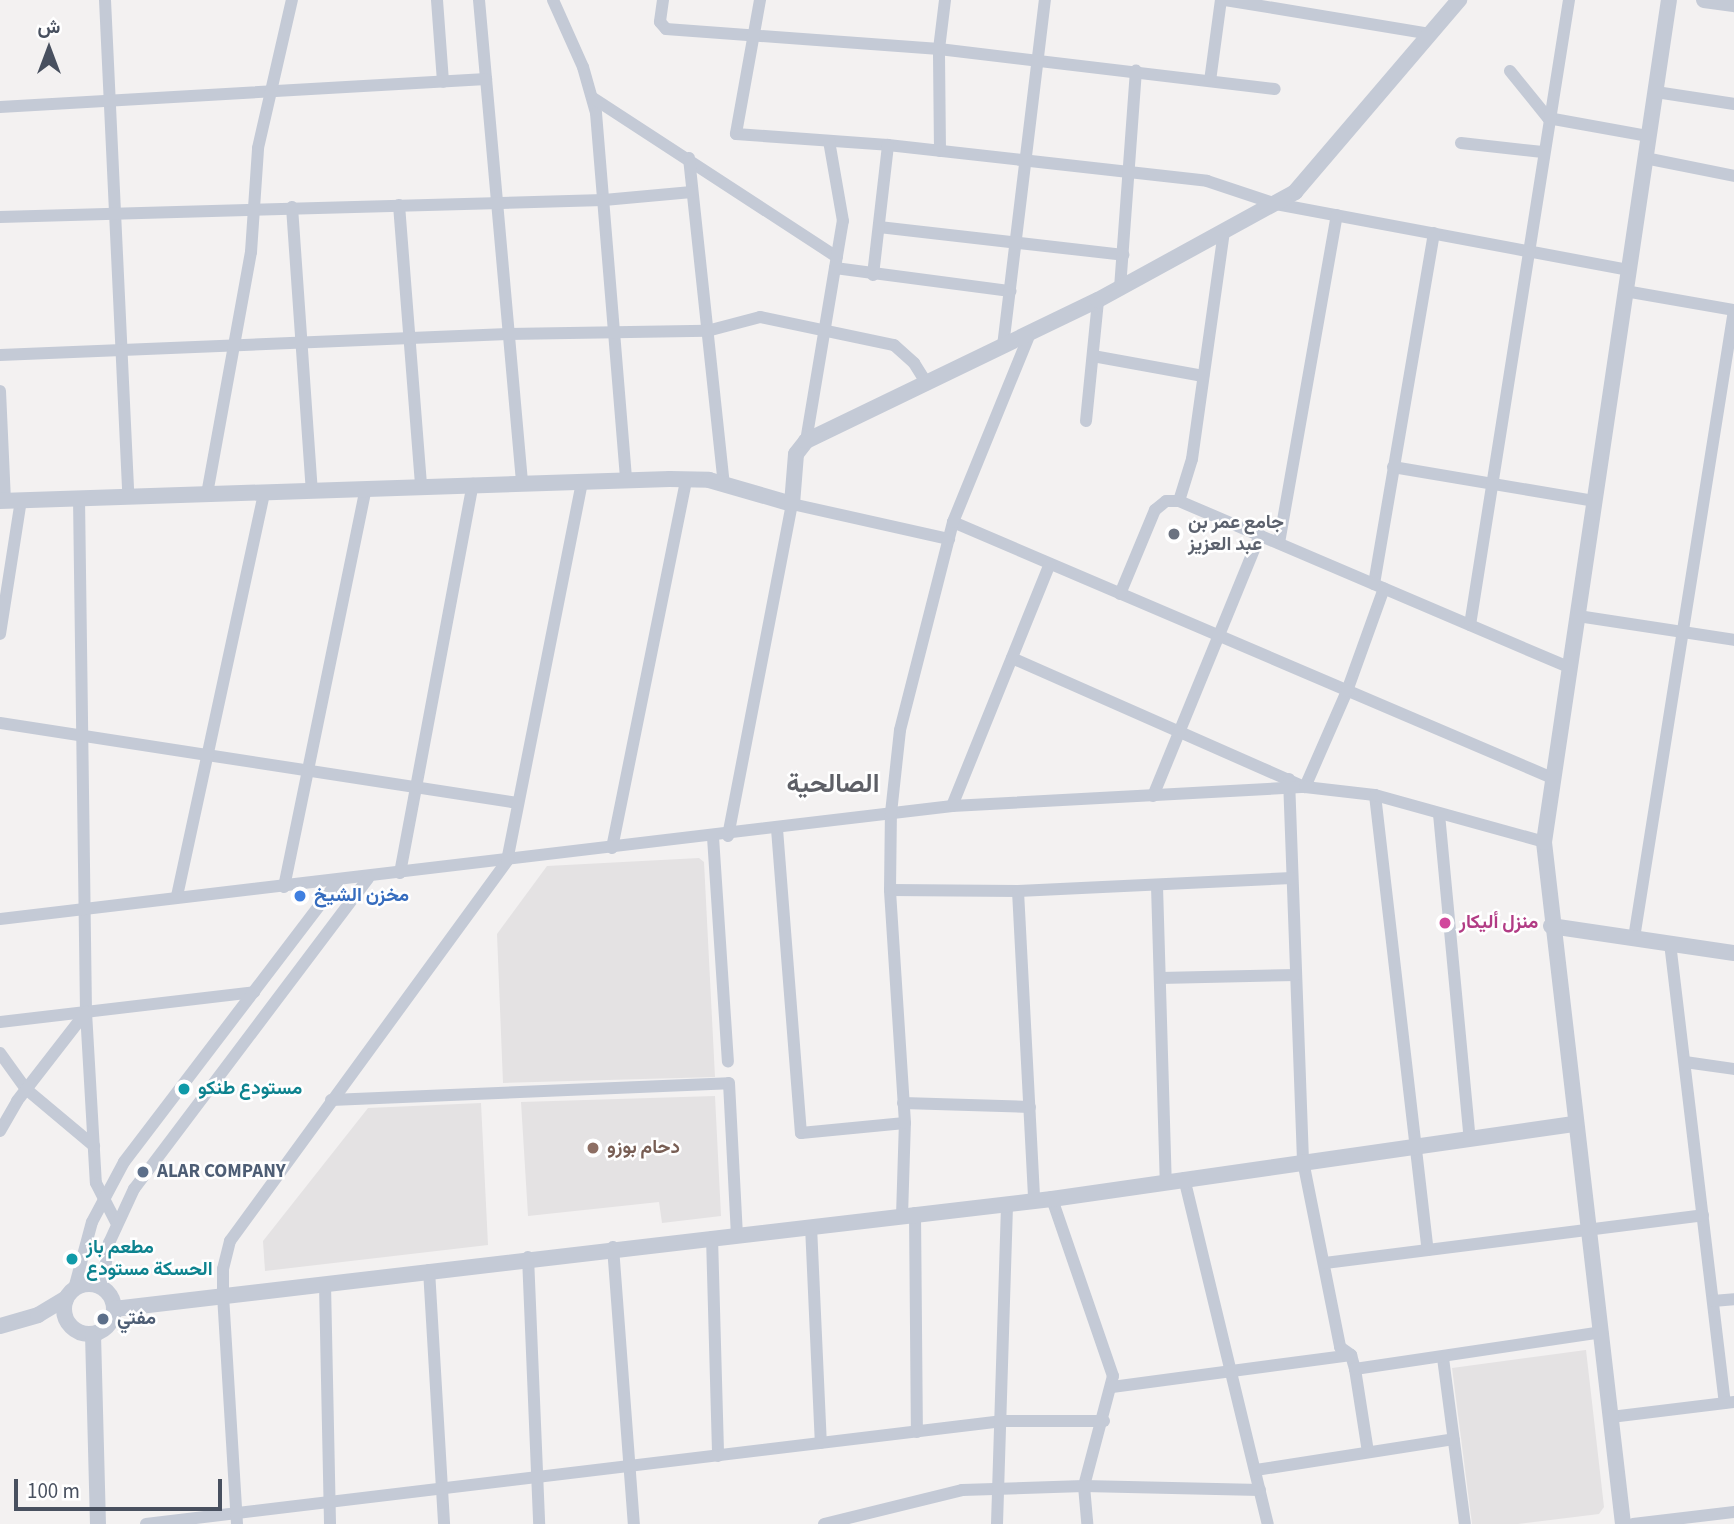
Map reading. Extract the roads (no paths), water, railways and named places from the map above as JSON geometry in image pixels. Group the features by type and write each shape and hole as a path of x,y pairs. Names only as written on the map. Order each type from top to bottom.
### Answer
{"street":[{"path":"105,0 112,213 128,496"},
{"path":"207,494 251,252 258,148 292,0"},
{"path":"437,0 443,82"},
{"path":"480,0 522,483"},
{"path":"553,0 593,98 604,200 626,480"},
{"path":"663,0 660,22 666,29 939,50 1275,89"},
{"path":"760,0 751,37 737,134 888,145 1207,181 1276,204 1628,270"},
{"path":"940,151 939,50 945,0"},
{"path":"1003,346 1045,0"},
{"path":"1210,80 1223,0 1431,34"},
{"path":"728,836 792,504 796,454 806,441 1098,300 1276,204 1324,164 1459,0"},
{"path":"1470,625 1548,118 1569,0"},
{"path":"1623,1524 1592,1231 1574,1124 1544,842 1550,777 1578,616 1669,0"},
{"path":"1704,0 1734,4"},
{"path":"1120,288 1136,71"},
{"path":"1510,71 1548,118 1648,136"},
{"path":"0,107 271,94 486,79"},
{"path":"1656,92 1734,104"},
{"path":"593,98 689,158 836,263 873,275 1010,292"},
{"path":"806,441 843,221 829,141"},
{"path":"1461,144 1543,152"},
{"path":"873,275 888,145"},
{"path":"689,158 724,483"},
{"path":"1645,158 1734,176"},
{"path":"0,218 253,207 604,200 692,192"},
{"path":"399,205 421,486"},
{"path":"292,207 312,490"},
{"path":"1279,543 1337,215"},
{"path":"879,227 1123,255"},
{"path":"1180,500 1192,459 1224,230"},
{"path":"1305,787 1347,691 1379,586 1393,467 1433,233"},
{"path":"1625,290 1734,310 1634,938"},
{"path":"1086,421 1098,300"},
{"path":"0,355 234,348 508,334 708,331 761,317 894,345 914,363 927,384"},
{"path":"917,1432 905,1123 890,890 891,813 900,730 953,522 1030,333"},
{"path":"1093,356 1203,376"},
{"path":"0,391 8,501 0,634"},
{"path":"1393,467 1595,501"},
{"path":"612,848 687,480"},
{"path":"8,501 472,484 687,480 724,483 792,504 949,539"},
{"path":"237,1518 223,1298 223,1269 230,1241 507,861 582,481"},
{"path":"400,873 472,484"},
{"path":"285,887 366,488"},
{"path":"177,896 264,492"},
{"path":"79,498 86,1012 94,1146 101,1200 116,1222"},
{"path":"1121,594 1155,510 1166,501 1180,500 1569,667"},
{"path":"953,522 1550,777"},
{"path":"1153,796 1221,637 1259,535"},
{"path":"952,806 1050,564"},
{"path":"1578,616 1734,640"},
{"path":"1012,658 1289,784 1375,795 1544,842"},
{"path":"0,723 518,803"},
{"path":"0,919 177,896 337,882 728,836 952,806 1153,796 1289,784"},
{"path":"1289,784 1303,1161 1340,1347 1351,1355 1355,1369 1367,1452"},
{"path":"1375,795 1427,1250"},
{"path":"1438,814 1471,1140"},
{"path":"777,829 801,1133 905,1123"},
{"path":"713,837 728,1061"},
{"path":"337,882 124,1162 101,1200 64,1310 71,1327 93,1334 108,1325 114,1309 102,1287 116,1222 144,1174 369,878"},
{"path":"890,890 1018,891 1292,878"},
{"path":"1157,886 1166,1182"},
{"path":"1018,891 1034,1201"},
{"path":"1551,926 1734,950"},
{"path":"1611,1417 1729,1403 1713,1301 1671,943"},
{"path":"1160,978 1296,975"},
{"path":"0,1022 254,992"},
{"path":"0,1131 26,1089 86,1012"},
{"path":"0,1053 26,1089 94,1146"},
{"path":"1685,1062 1734,1069"},
{"path":"331,1100 729,1083 737,1234"},
{"path":"903,1103 1030,1107"},
{"path":"114,1309 223,1298 613,1247 1052,1199 1574,1124"},
{"path":"1184,1178 1268,1524"},
{"path":"1052,1199 1112,1376 1104,1421 1084,1486 1087,1524"},
{"path":"997,1524 1003,1420 1007,1204"},
{"path":"1325,1263 1703,1215"},
{"path":"811,1226 821,1443"},
{"path":"712,1237 718,1455"},
{"path":"613,1247 634,1524"},
{"path":"528,1257 539,1524"},
{"path":"429,1270 443,1524"},
{"path":"0,1326 38,1315 88,1284 102,1287"},
{"path":"325,1284 330,1524"},
{"path":"1713,1301 1734,1298"},
{"path":"1355,1369 1443,1358 1602,1332"},
{"path":"93,1334 98,1524"},
{"path":"1112,1387 1351,1355"},
{"path":"1443,1358 1465,1524"},
{"path":"145,1524 237,1518 330,1501 1003,1420 1104,1421"},
{"path":"1256,1469 1454,1439"},
{"path":"824,1524 947,1491 1084,1486 1260,1490"},
{"path":"1633,1524 1698,1520 1734,1512"}],"place":[{"name":"جامع عمر بن عبد العزيز","path":"1174,534"},
{"name":"مخزن الشيخ","path":"300,896"},
{"name":"منزل أليكار","path":"1445,923"},
{"name":"مستودع طنكو","path":"184,1089"},
{"name":"دحام بوزو","path":"593,1148"},
{"name":"ALAR COMPANY","path":"143,1172"},
{"name":"مطعم باز الحسكة مستودع","path":"72,1259"},
{"name":"مفتي","path":"103,1319"}],"district":[{"name":"الصالحية","path":"833,784"}]}
